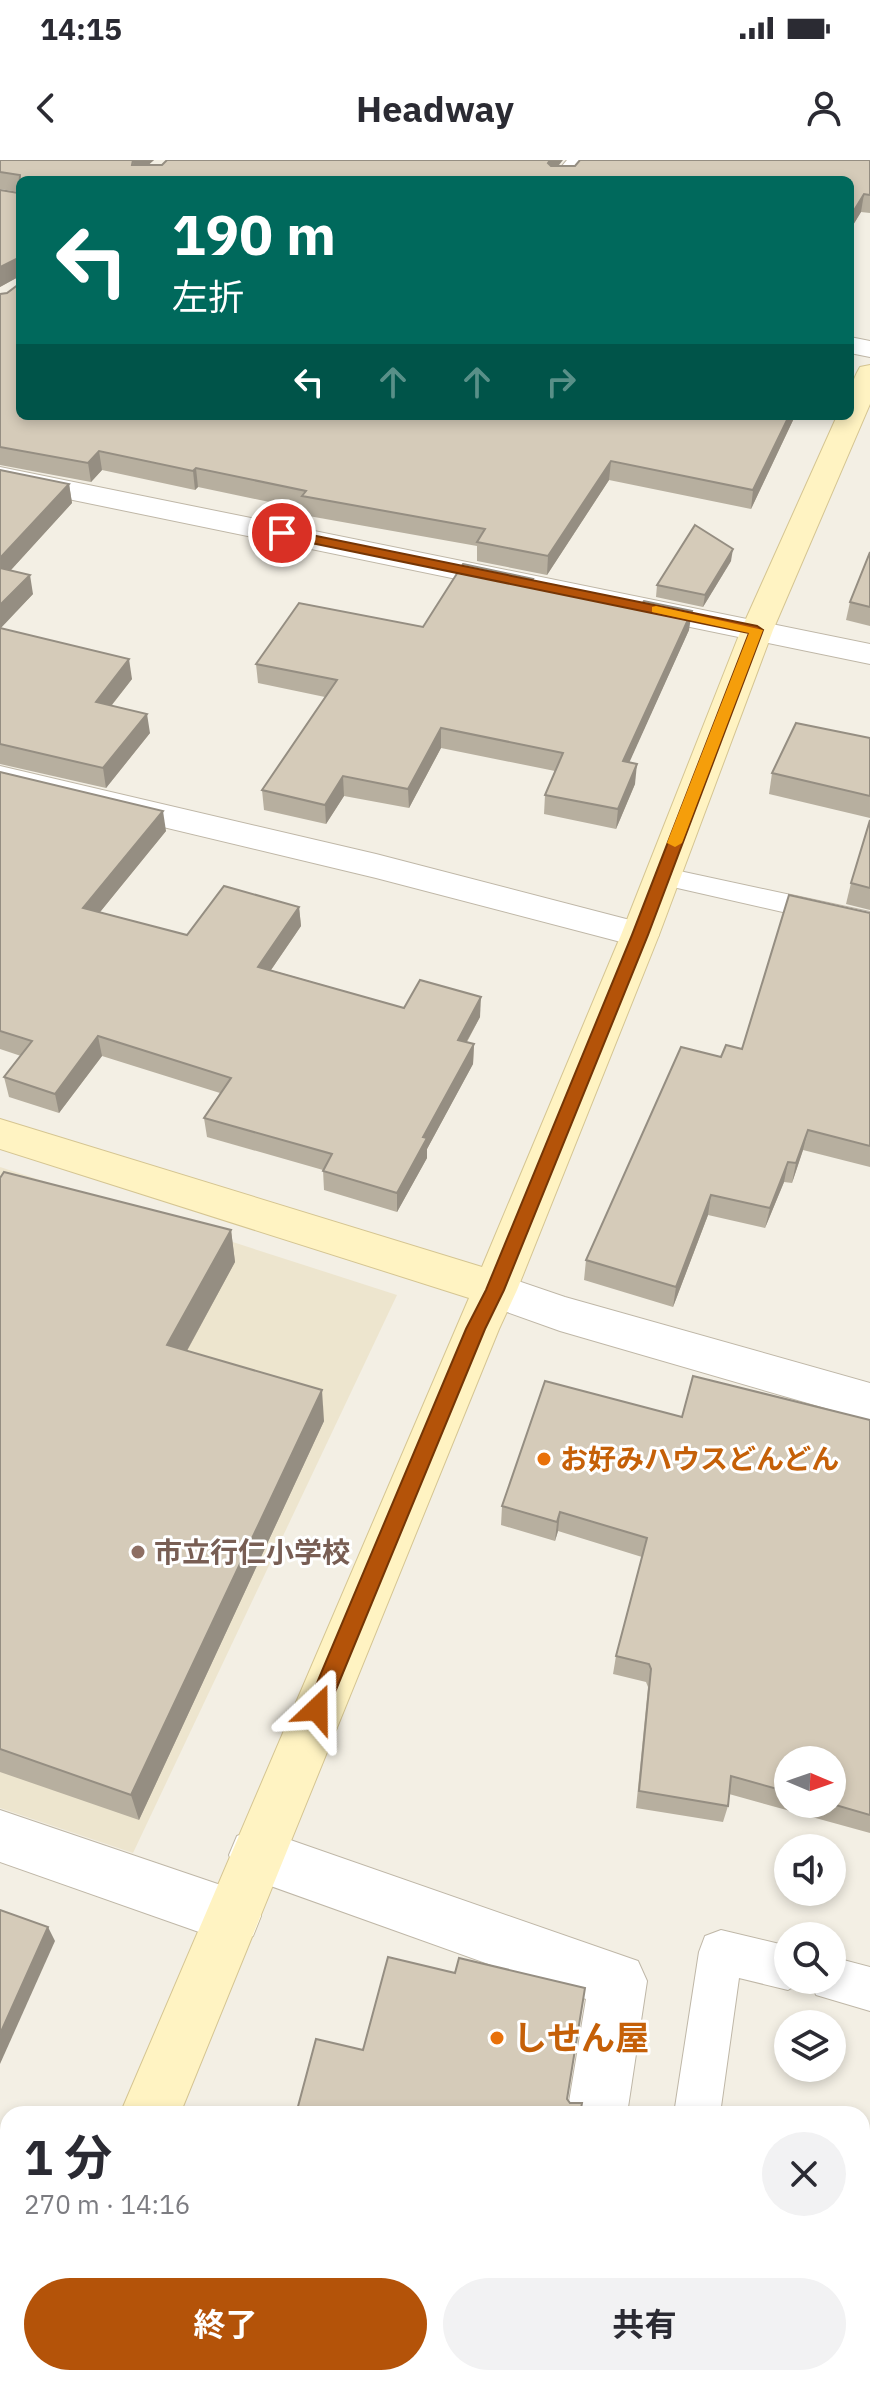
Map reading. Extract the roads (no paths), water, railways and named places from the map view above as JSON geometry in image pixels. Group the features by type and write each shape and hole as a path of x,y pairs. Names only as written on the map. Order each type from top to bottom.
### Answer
{"street":[{"path":"565,176 579,160"},
{"path":"854,409 870,373"},
{"path":"153,2106 476,1329 495,1290 640,935 757,630 849,420"},
{"path":"0,476 870,654"},
{"path":"0,777 376,866 640,935"},
{"path":"0,1134 437,1269 575,1317 870,1402"},
{"path":"0,1836 233,1916"},
{"path":"256,1855 618,1981 598,2106"}],"lane":[{"path":"661,876 870,922"},
{"path":"698,2106 721,1952 774,1965"},
{"path":"846,1983 870,1989"}],"place":[{"name":"お好みハウスどんどん","path":"544,1459"},
{"name":"市立行仁小学校","path":"138,1552"},
{"name":"しせん屋","path":"497,2038"}]}
